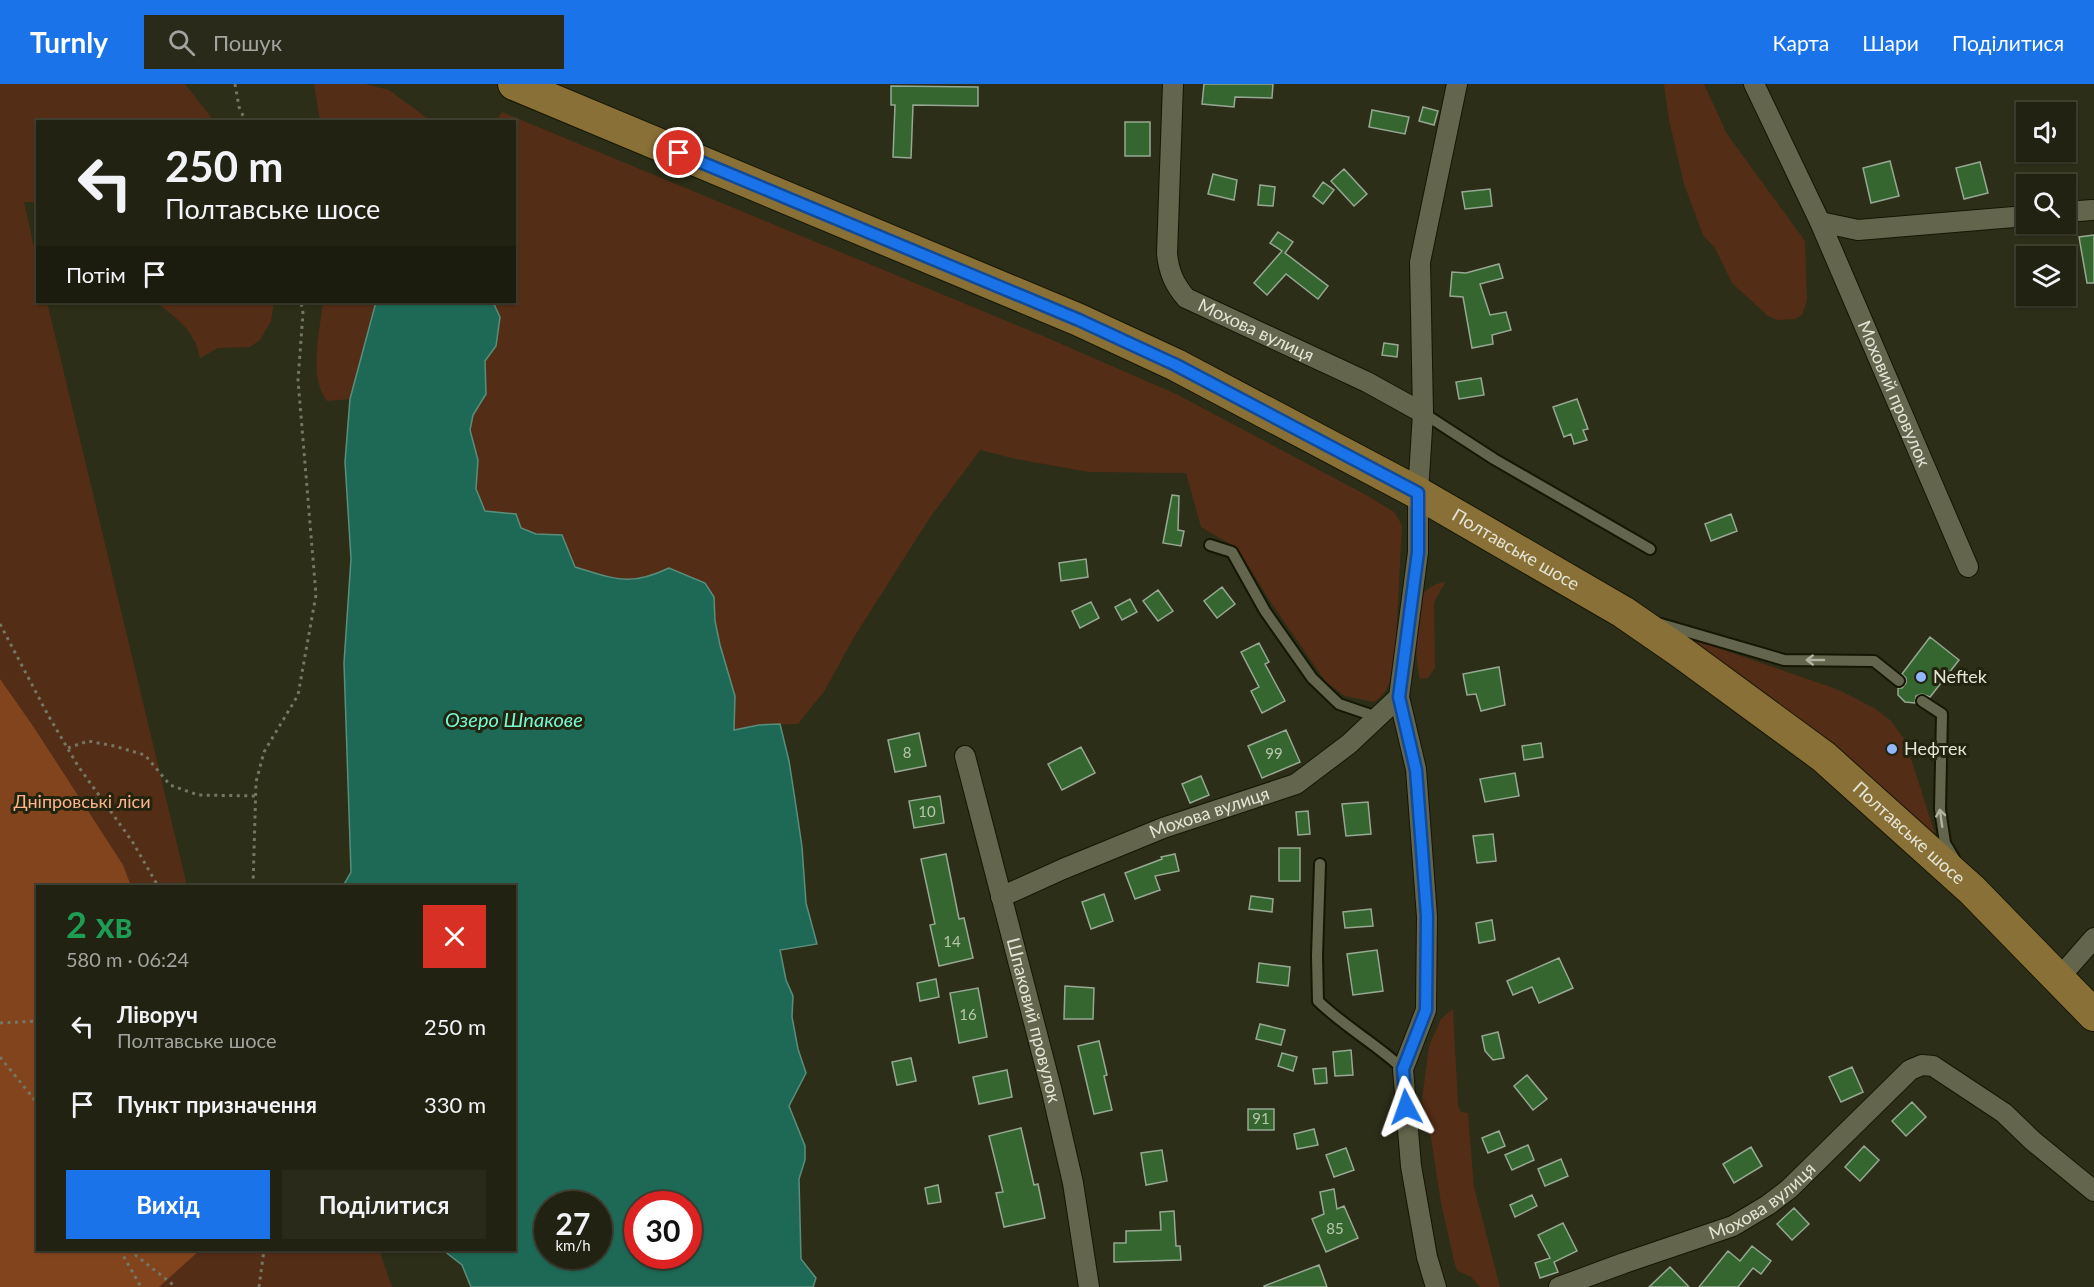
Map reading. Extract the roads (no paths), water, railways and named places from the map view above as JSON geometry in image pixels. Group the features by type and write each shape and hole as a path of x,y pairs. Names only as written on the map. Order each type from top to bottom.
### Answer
{"main road":[{"name":"Полтавське шосе","path":"514,84 1100,330 1176,365 1418,493 1623,612 1824,758 1972,890 2094,1015"}],"street":[{"name":"Мохова вулиця","path":"1173,84 1167,254 1169,270 1175,285 1186,298 1367,382 1423,413"},
{"path":"1436,1287 1427,1257 1411,1166 1403,1069 1426,1010 1427,916 1416,770 1399,697 1418,552 1418,493 1423,413 1420,262 1457,84"},
{"name":"Моховий провулок","path":"1754,84 1820,222 1968,567"},
{"path":"2076,211 2092,210"},
{"path":"1820,222 1858,230 2016,217"},
{"name":"Мохова вулиця","path":"1001,897 1062,869 1163,828 1296,784 1349,744 1399,697"},
{"name":"Шпаковий провулок","path":"965,756 1052,1092 1073,1183 1089,1287"},
{"path":"2059,978 2094,938"},
{"name":"Мохова вулиця","path":"1559,1287 1733,1226 1789,1188 1910,1070 1922,1065 1933,1066 2004,1113 2033,1141 2094,1191"}],"lane":[{"path":"1423,413 1494,459 1650,549"},
{"path":"1210,545 1232,552 1265,611 1312,678 1339,705 1377,717"},
{"path":"1623,612 1784,660 1874,661 1899,681"},
{"path":"1923,701 1942,714 1940,809 1945,843 1972,890"},
{"path":"1320,864 1318,1001 1338,1021 1387,1054 1403,1069"}],"water":[{"name":"Озеро Шпакове","path":"376,303 493,303 500,317 496,346 485,361 486,394 473,415 470,430 478,460 476,489 485,511 516,514 521,528 536,534 562,535 575,567 622,579 643,578 669,568 705,583 714,597 715,621 720,645 735,696 734,730 780,724 789,761 802,847 806,903 817,944 780,950 786,980 793,996 792,1017 798,1049 806,1073 789,1106 805,1146 805,1160 799,1179 801,1259 816,1278 813,1287 471,1287 462,1265 444,1251 516,1251 516,885 344,885 351,872 344,663 351,559 345,462 350,399"}],"place":[{"name":"Neftek","path":"1921,677"},
{"name":"Нефтек","path":"1892,749"}],"park label":[{"name":"Дніпровські ліси","path":"82,802"}]}
